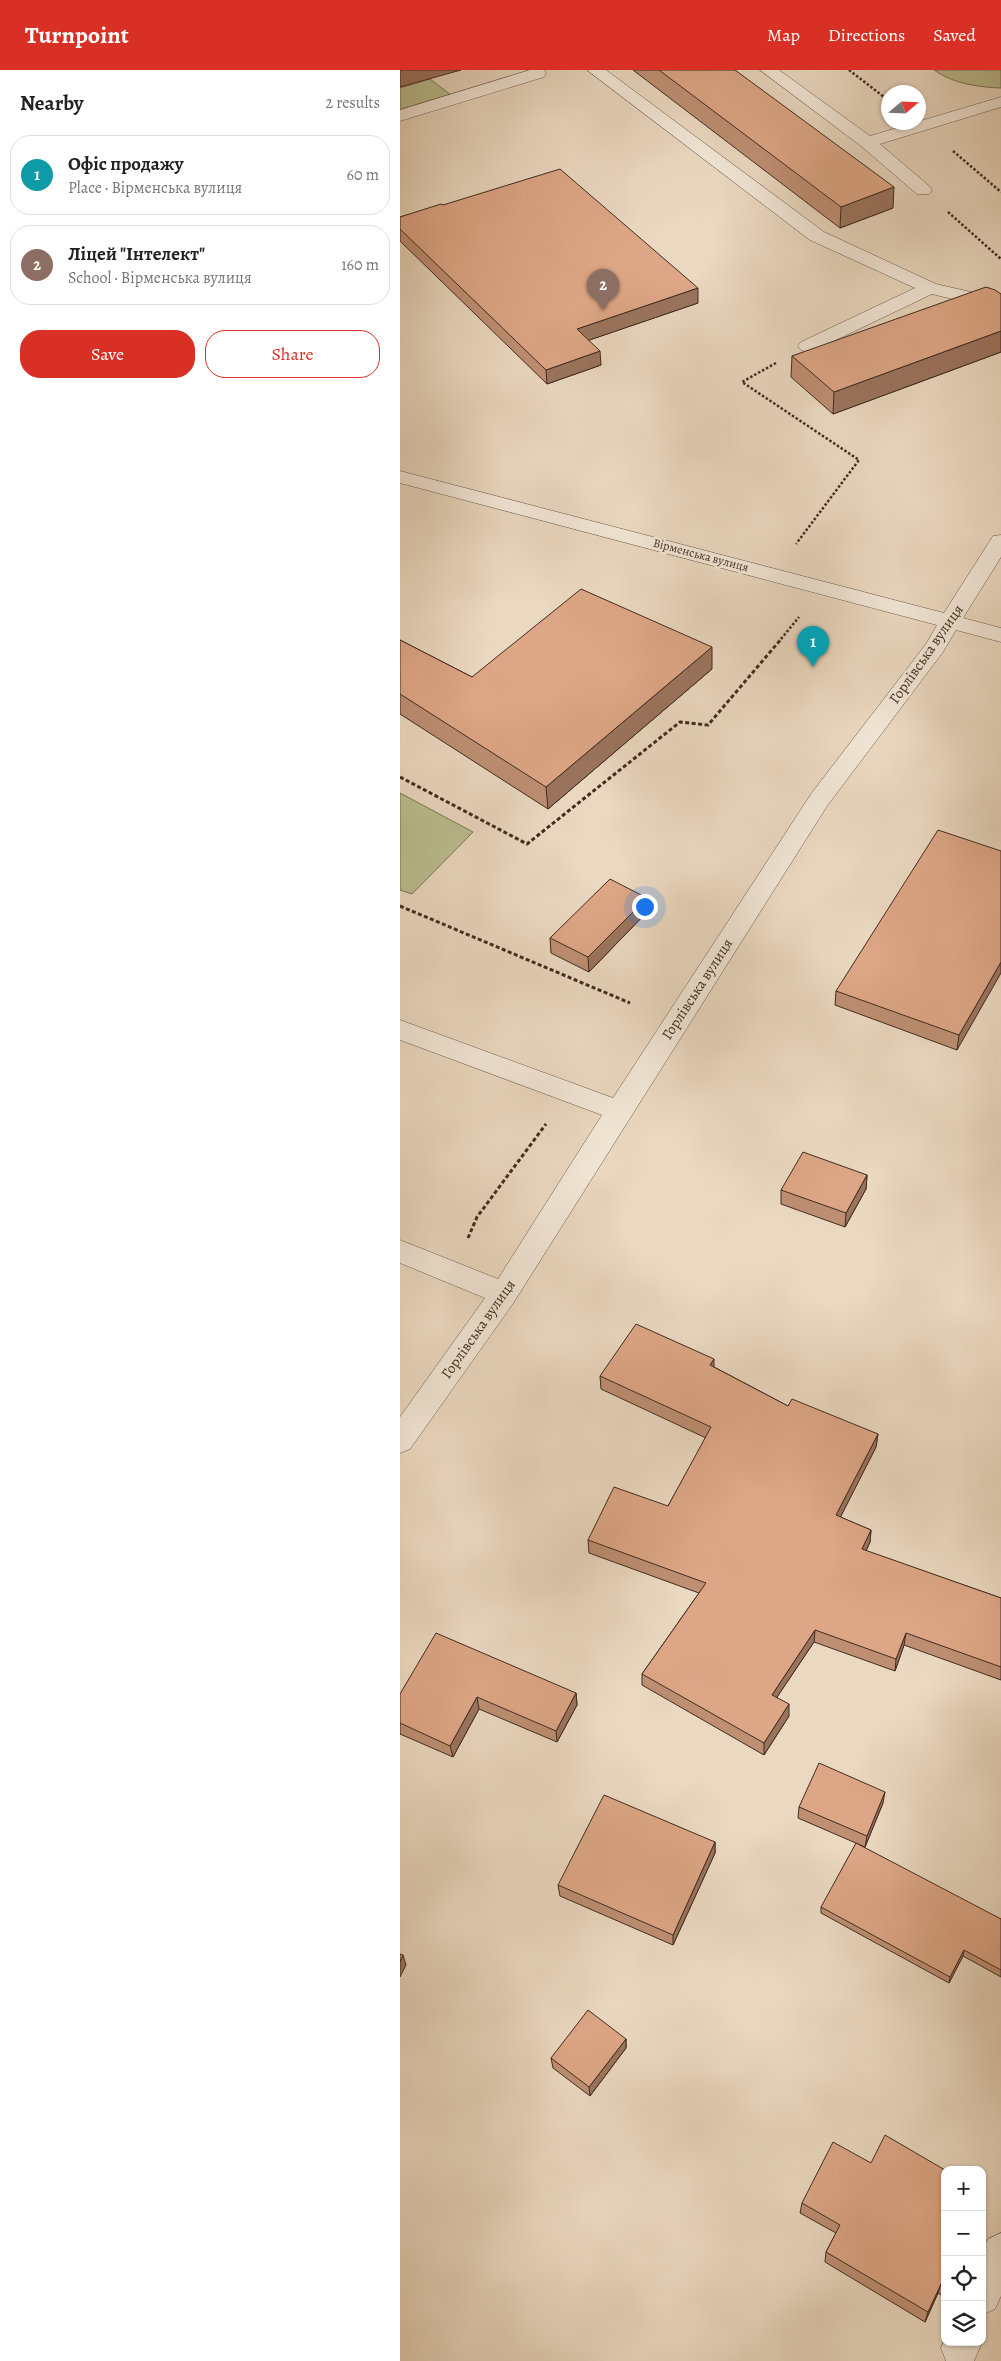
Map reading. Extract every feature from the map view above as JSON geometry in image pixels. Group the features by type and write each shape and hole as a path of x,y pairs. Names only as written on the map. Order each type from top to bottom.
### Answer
{"street":[{"path":"595,70 817,236 930,288 1001,305"},
{"path":"768,70 866,142 923,190"},
{"path":"400,116 538,74"},
{"path":"926,125 1001,102"},
{"path":"866,142 908,130"},
{"path":"808,346 930,288"},
{"name":"Вірменська вулиця","path":"400,477 1001,635"},
{"name":"Горлівська вулиця","path":"400,1440 504,1294 819,800 935,647 970,587 1001,542"},
{"path":"400,1030 619,1111"},
{"path":"400,1250 504,1294"},
{"path":"986,2287 1001,2252"}],"path":[{"path":"848,70 881,95"},
{"path":"926,129 1001,192"},
{"path":"923,190 1001,259"},
{"path":"796,544 859,460 742,382 808,346"},
{"path":"400,777 527,844 680,722 708,725 803,612"},
{"path":"400,906 630,1003"},
{"path":"452,1273 477,1217 569,1092"}],"green space":[{"path":"934,70 1001,70 1001,88 966,84 950,79"},
{"path":"430,79 451,95 400,110 400,88"},
{"path":"400,793 473,832 412,894 400,890"}],"building":[{"path":"659,70 735,70 894,187 841,207"},
{"path":"560,169 698,288 577,329 600,351 546,370 400,229 400,217"},
{"path":"986,287 1001,294 1001,331 834,392 792,356"},
{"path":"581,589 712,647 546,787 400,694 400,640 472,677"},
{"path":"938,830 1001,851 1001,962 959,1035 836,991"},
{"path":"610,879 647,898 588,957 550,938"},
{"path":"803,1152 867,1175 846,1213 781,1190"},
{"path":"636,1324 714,1359 710,1365 788,1406 792,1399 878,1434 836,1515 871,1530 862,1549 1001,1598 1001,1667 906,1633 896,1659 815,1630 772,1695 789,1704 764,1743 642,1674 706,1583 588,1540 614,1487 668,1506 711,1427 600,1376"},
{"path":"436,1633 576,1693 556,1731 477,1697 450,1746 400,1723 400,1694"},
{"path":"819,1763 885,1792 867,1836 799,1807"},
{"path":"604,1795 715,1842 673,1935 558,1885"},
{"path":"856,1843 1001,1919 1001,1970 964,1950 950,1977 821,1907"},
{"path":"588,2010 626,2039 589,2087 551,2058"},
{"path":"885,2135 941,2168 941,2284 928,2312 826,2252 840,2225 802,2203 833,2142 871,2163"}],"place":[{"name":"Ліцей \"Інтелект\"","path":"603,310"},
{"name":"Офіс продажу","path":"813,667"}]}
